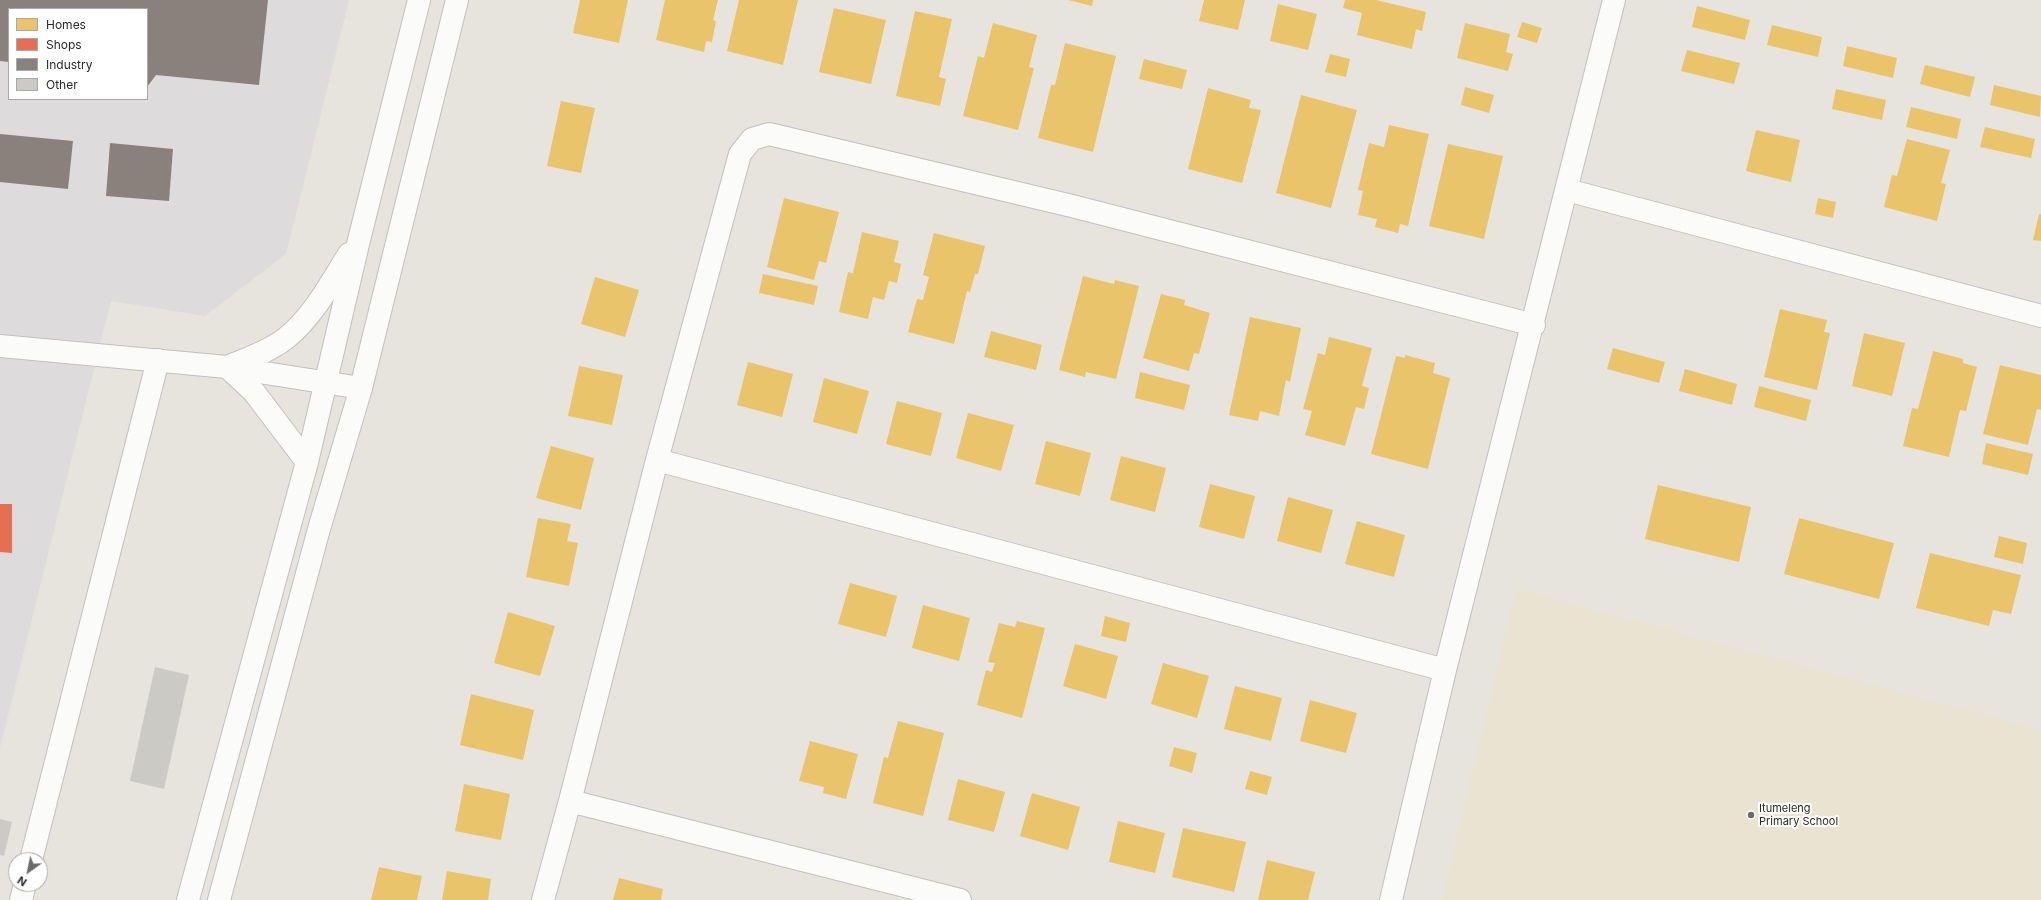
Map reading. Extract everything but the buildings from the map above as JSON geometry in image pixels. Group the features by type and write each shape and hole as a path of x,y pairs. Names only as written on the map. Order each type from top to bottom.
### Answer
{"street":[{"path":"188,900 307,462 359,240 419,0"},
{"path":"219,900 319,529 361,388 457,0"},
{"path":"1391,900 1445,670 1534,325 1614,0"},
{"path":"543,900 570,801 657,460 740,154 752,139 769,134 1072,206 1534,325"},
{"path":"1567,190 2041,316"},
{"path":"227,367 265,351 284,339 308,318 359,240"},
{"path":"0,346 227,367 325,381 361,388"},
{"path":"33,852 158,360"},
{"path":"227,367 254,392 307,462"},
{"path":"657,460 1445,670"},
{"path":"570,801 960,900"}],"shaded area":[{"path":"0,0 349,0 286,254 205,316 111,301 0,748"},
{"name":"Itumeleng Primary School","path":"1516,589 2041,730 2041,900 1442,900"}],"place":[{"name":"Itumeleng Primary School","path":"1751,815"}]}
